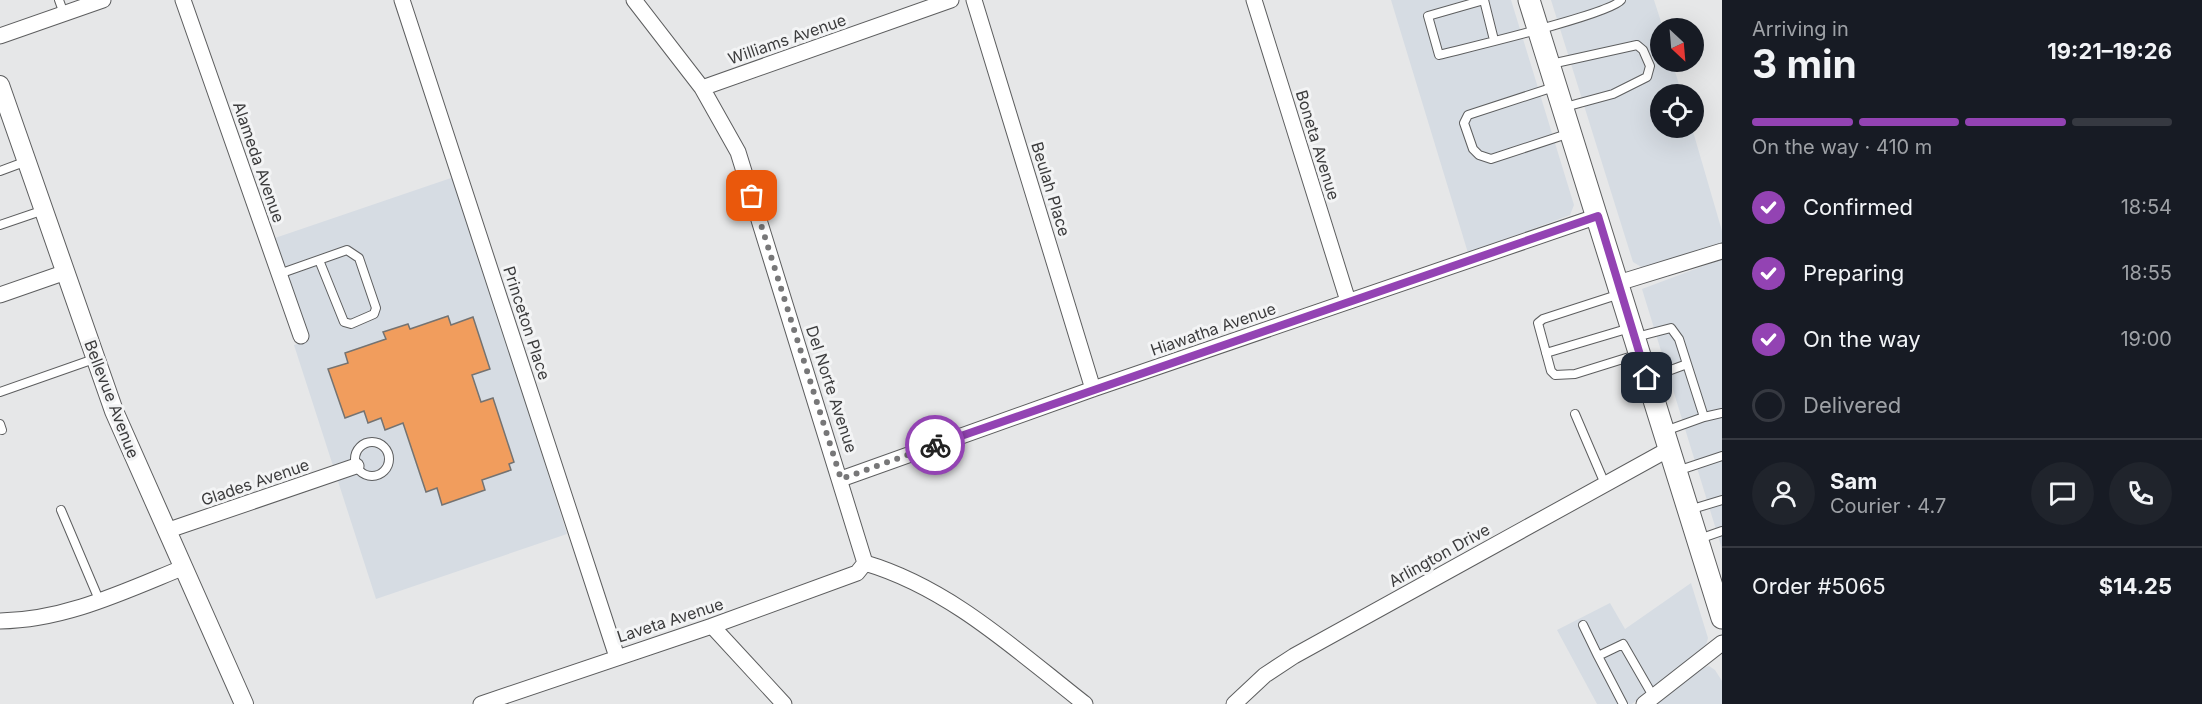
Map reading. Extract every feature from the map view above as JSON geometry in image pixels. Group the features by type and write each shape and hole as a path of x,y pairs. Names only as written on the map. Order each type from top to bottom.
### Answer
{"main road":[{"path":"1529,0 1697,540 1718,586 1722,618"}],"street":[{"path":"0,36 62,7 103,0"},
{"name":"Alameda Avenue","path":"183,0 301,336"},
{"name":"Princeton Place","path":"402,0 617,657"},
{"name":"Del Norte Avenue","path":"634,0 702,88 738,152 841,479 865,563"},
{"name":"Williams Avenue","path":"702,88 951,0"},
{"name":"Beulah Place","path":"974,0 1093,389"},
{"name":"Boneta Avenue","path":"1254,0 1348,301"},
{"name":"Bellevue Avenue","path":"0,85 121,430 244,704"},
{"name":"Hiawatha Avenue","path":"841,479 1093,389 1598,216"},
{"path":"1620,288 1722,251"},
{"path":"0,295 66,272"},
{"name":"Arlington Drive","path":"1234,704 1265,675 1294,656 1605,484 1666,440"},
{"name":"Glades Avenue","path":"166,531 356,466"},
{"path":"865,563 887,569 934,590 1085,704"},
{"name":"Laveta Avenue","path":"481,704 712,626 857,573 865,563"},
{"path":"0,621 27,620 100,602 182,568"},
{"path":"712,626 784,704"},
{"path":"1649,700 1722,643"}],"lane":[{"path":"1494,40 1484,0 1428,16 1439,55 1592,16 1617,5 1621,0"},
{"path":"1550,64 1637,45 1643,50 1650,66 1647,77 1613,94 1563,107"},
{"path":"1557,86 1468,115 1464,123 1468,137 1479,155 1491,159 1571,132"},
{"path":"0,171 27,161"},
{"path":"0,225 44,210"},
{"path":"279,274 347,249 358,258 376,308 374,314 351,324 344,322 319,260"},
{"path":"1620,288 1538,323 1551,370 1555,375 1561,376 1635,340 1671,328 1679,339 1704,417"},
{"path":"1546,354 1635,340"},
{"path":"0,392 96,358"},
{"path":"1647,378 1687,364"},
{"path":"1666,440 1704,417 1722,412"},
{"path":"1575,414 1605,484"},
{"path":"367,442 379,443 387,450 388,467 380,475 363,474 356,466 358,449 367,442"},
{"path":"1676,472 1722,456"},
{"path":"1688,510 1722,500"},
{"path":"61,510 100,602"},
{"path":"1697,540 1722,531"},
{"path":"1582,625 1623,704"},
{"path":"1598,656 1623,644 1649,700"}],"shaded area":[{"path":"1391,0 1511,0 1574,205 1570,215 1468,253"},
{"path":"1551,0 1654,0 1660,18 1650,18 1650,72 1675,72 1679,84 1650,84 1650,138 1695,138 1722,231 1722,243 1643,268 1633,262"},
{"path":"454,177 567,534 376,599 294,345 309,340 275,238"},
{"path":"1722,259 1722,549 1642,289"},
{"path":"1691,583 1708,638 1706,645 1632,704 1597,704 1557,630 1610,603 1625,629"},
{"path":"1709,666 1715,670 1722,681 1722,704 1654,704 1699,669"}],"building":[{"path":"448,316 451,325 473,317 490,369 472,375 481,402 493,398 514,462 509,464 511,470 482,480 485,490 442,505 437,488 426,492 403,423 385,430 381,418 368,423 364,411 345,418 328,369 348,363 345,353 386,339 383,332 408,324 410,329"}],"way so far":[{"path":"752,196 841,479 935,445"}],"route":[{"path":"935,445 1598,216 1647,378"}]}
